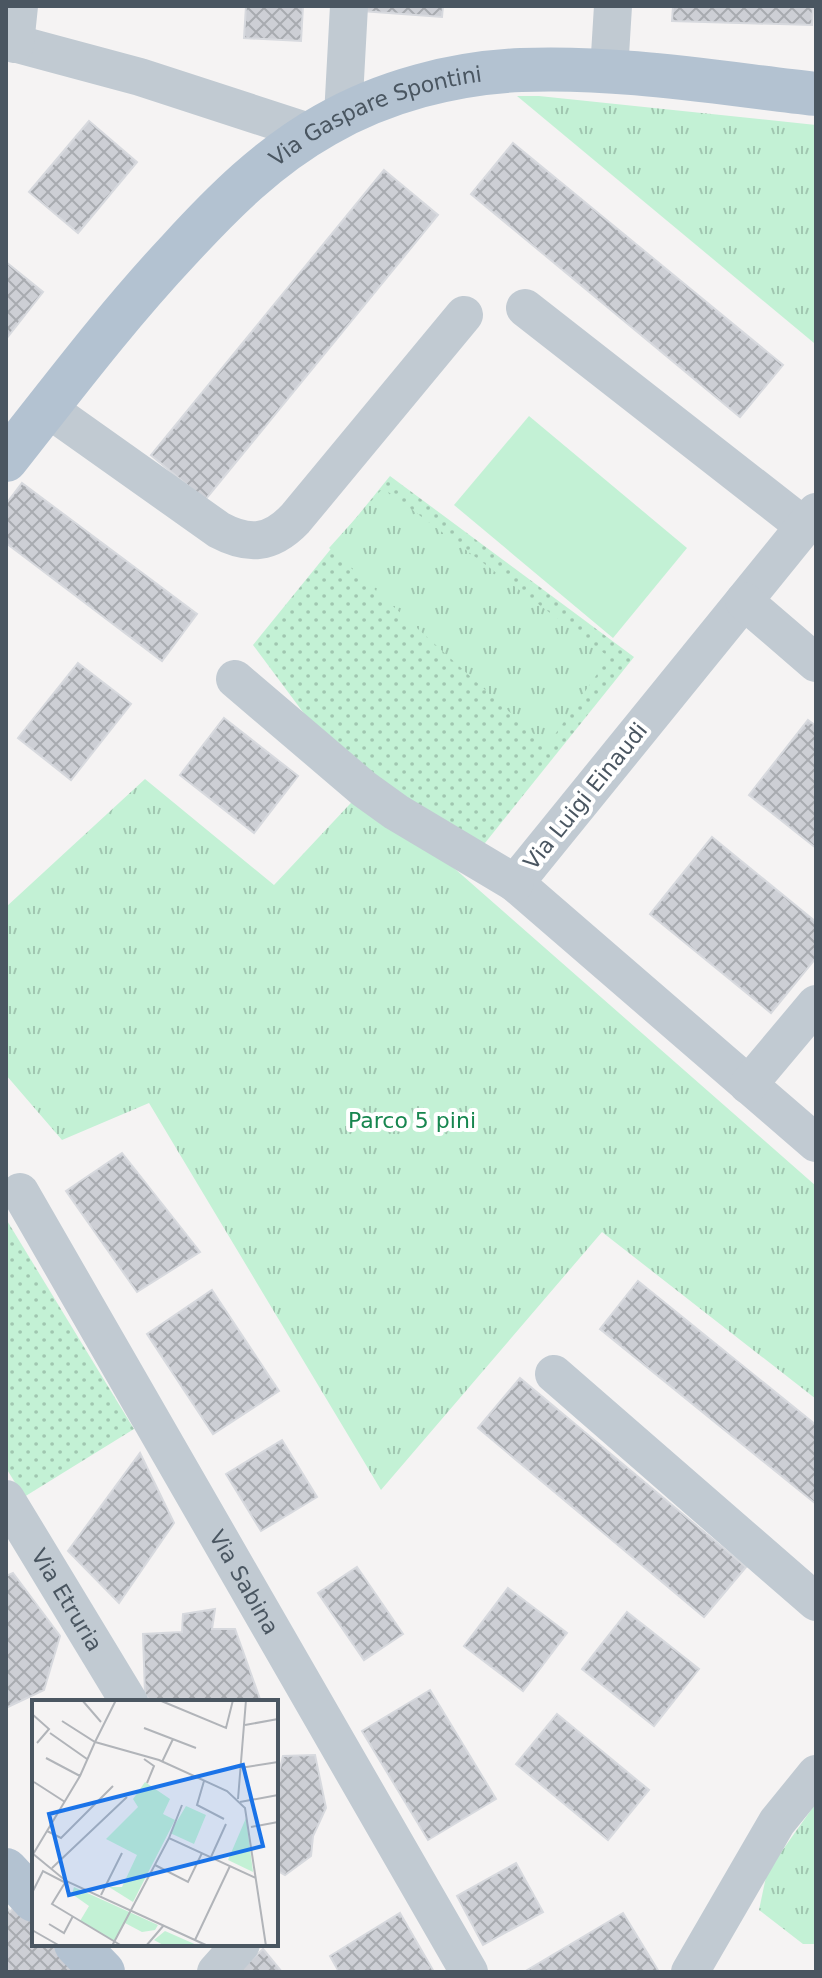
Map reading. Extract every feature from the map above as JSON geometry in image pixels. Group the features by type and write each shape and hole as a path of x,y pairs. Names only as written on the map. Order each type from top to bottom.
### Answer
{"main road":[{"name":"Via Gaspare Spontini","path":"6,460 125,310 208,217 263,167 327,124 369,103 413,88 474,75 520,70 609,71 816,94"},
{"path":"6,1870 32,1898"},
{"path":"78,1946 103,1972"}],"street":[{"path":"19,6 11,42 327,124 349,6"},
{"path":"609,71 613,6"},
{"path":"525,308 810,519"},
{"path":"47,408 219,530 237,538 258,541 280,533 295,519 464,315"},
{"name":"Via Luigi Einaudi","path":"810,519 515,883 816,1143"},
{"path":"744,601 816,663"},
{"path":"235,679 385,805 515,883"},
{"path":"748,1085 816,1004"},
{"name":"Via Sabina","path":"20,1192 469,1972"},
{"path":"554,1374 816,1602"},
{"name":"Via Etruria","path":"6,1499 128,1700"},
{"path":"690,1972 777,1822 816,1774"},
{"path":"216,1972 239,1946"}],"green space":[{"path":"517,96 816,125 816,341 814,343"},
{"path":"529,416 687,548 613,638 454,505"},
{"path":"390,476 634,657 473,858 317,731 253,645"},
{"path":"383,488 609,657 547,746 329,548"},
{"name":"Parco 5 pini","path":"145,779 274,885 364,789 816,1186 816,1399 602,1232 381,1490 149,1103 62,1140 6,1075 6,907"},
{"path":"6,1219 134,1429 24,1497 6,1468"},
{"path":"816,1803 816,1944 803,1944 759,1910 767,1872"}],"building":[{"path":"246,6 303,6 301,41 244,38"},
{"path":"362,6 443,6 442,17 362,11"},
{"path":"673,6 813,6 812,25 672,21"},
{"path":"89,121 137,162 78,233 29,192"},
{"path":"513,143 783,365 740,417 471,194"},
{"path":"384,170 438,215 205,500 151,455"},
{"path":"6,262 43,292 6,339"},
{"path":"22,483 197,614 162,661 6,543 6,504"},
{"path":"78,663 131,704 71,780 18,738"},
{"path":"224,718 298,776 254,833 180,775"},
{"path":"808,720 816,726 816,848 749,795"},
{"path":"712,837 816,922 816,958 771,1013 650,914"},
{"path":"122,1153 200,1252 137,1292 66,1191"},
{"path":"638,1281 816,1425 816,1504 600,1329"},
{"path":"212,1290 279,1391 213,1434 147,1334"},
{"path":"520,1378 746,1567 704,1617 478,1428"},
{"path":"282,1440 317,1497 261,1531 226,1474"},
{"path":"140,1453 174,1523 119,1603 68,1551"},
{"path":"357,1567 403,1634 364,1660 318,1593"},
{"path":"13,1573 60,1636 44,1690 6,1708 6,1576"},
{"path":"508,1588 567,1633 523,1691 464,1646"},
{"path":"215,1609 212,1629 235,1629 260,1700 150,1700 145,1694 143,1634 182,1632 183,1614"},
{"path":"627,1612 699,1669 654,1726 582,1669"},
{"path":"430,1690 496,1799 428,1840 362,1731"},
{"path":"557,1714 649,1790 608,1840 516,1764"},
{"path":"315,1755 326,1808 313,1836 311,1856 285,1875 278,1871 278,1777 283,1756"},
{"path":"516,1863 543,1912 483,1945 457,1896"},
{"path":"20,1899 32,1913 32,1946 62,1946 84,1972 6,1972 6,1906 10,1912"},
{"path":"400,1913 434,1972 339,1972 330,1956"},
{"path":"623,1913 659,1972 524,1972"},
{"path":"263,1949 282,1972 238,1972"}]}
